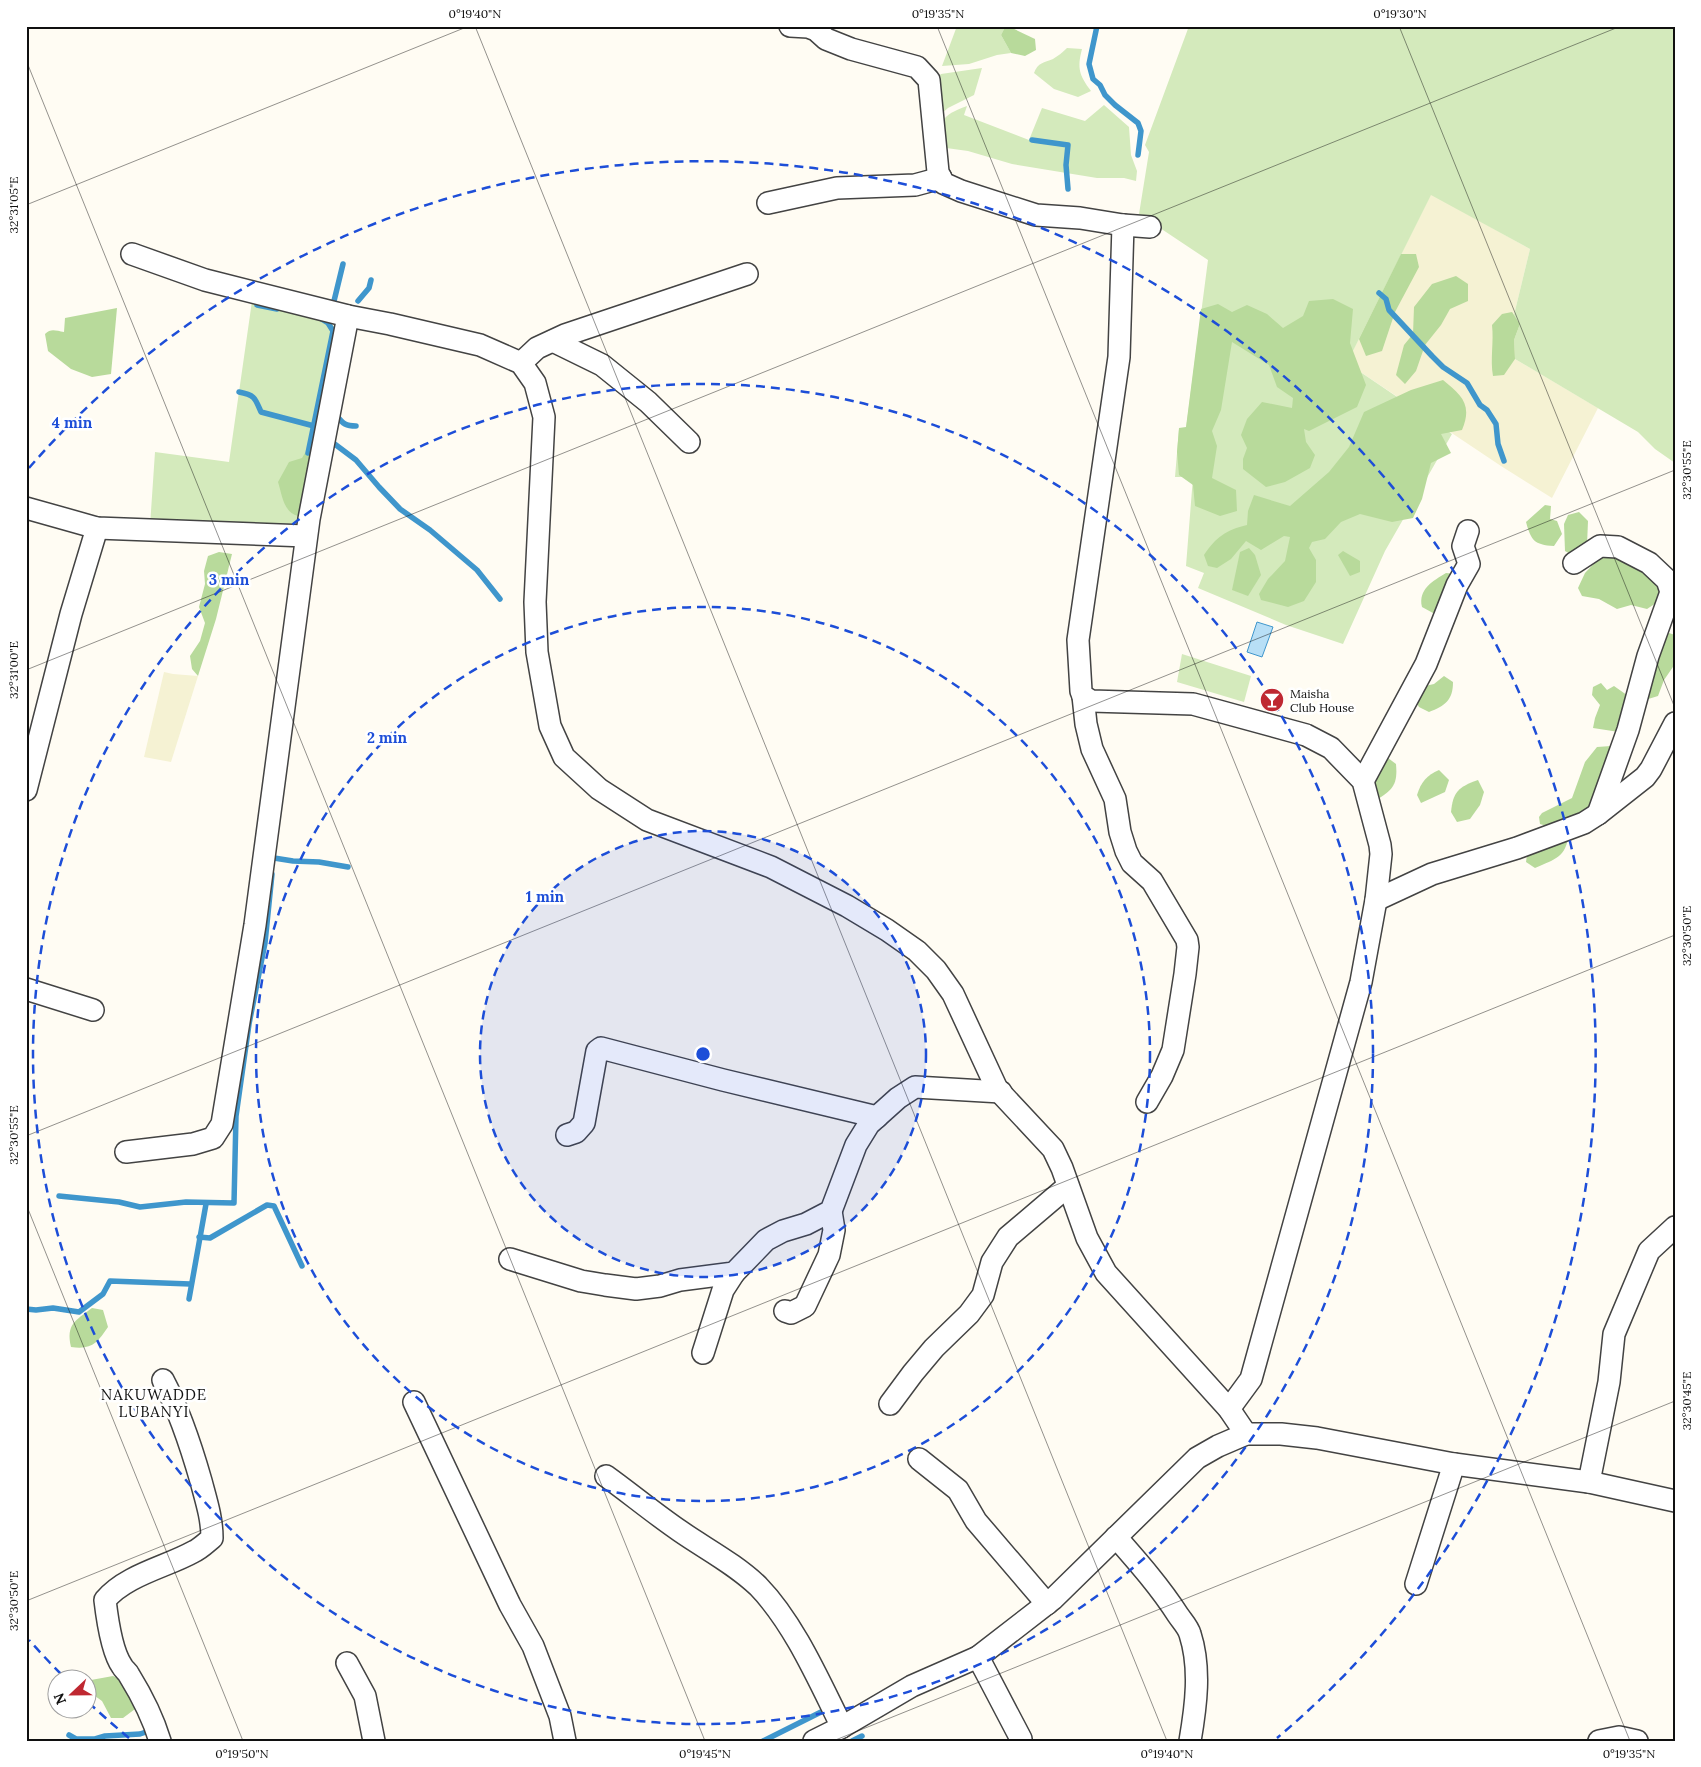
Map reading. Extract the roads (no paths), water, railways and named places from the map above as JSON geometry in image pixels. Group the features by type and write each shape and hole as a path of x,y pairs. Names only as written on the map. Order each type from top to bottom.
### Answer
{"street":[{"path":"790,26 808,27 816,30 826,39 851,49 917,66 929,80 938,172 944,183 961,191 1036,215 1080,218 1123,225 1150,226"},
{"path":"768,203 837,188 915,185 941,178"},
{"path":"1123,225 1119,357 1078,640 1080,687 1083,696 1086,724 1092,749 1115,799 1120,832 1126,851 1132,863 1152,881 1187,940 1186,974 1173,1050 1162,1076 1147,1102"},
{"path":"132,254 205,280 348,316 480,345 521,363 535,383 544,417 535,602 536,652 550,726 564,757 599,789 647,820 771,867 847,906 887,930 916,951 936,970 953,994 994,1083 1053,1149 1062,1168 1087,1238 1106,1273 1229,1410 1246,1434"},
{"path":"521,363 536,348 565,335 747,274"},
{"path":"126,1152 192,1144 213,1138 222,1124 255,925 306,536 348,316"},
{"path":"553,340 602,365 648,402 689,442"},
{"path":"26,508 97,528 306,536"},
{"path":"26,790 71,614 97,528"},
{"path":"1363,781 1426,664 1457,585 1469,564 1462,546 1468,531"},
{"path":"1574,563 1600,546 1618,547 1649,563 1667,580 1671,592 1648,656 1628,730 1598,814"},
{"path":"1083,696 1091,700 1193,704 1306,735 1331,748 1363,781 1380,845 1381,854 1376,900 1361,982 1251,1379 1229,1410"},
{"path":"1376,900 1432,874 1517,848 1584,823 1645,777 1675,722"},
{"path":"26,989 93,1010"},
{"path":"567,1135 576,1132 584,1123 596,1051 602,1048 714,1078 877,1117"},
{"path":"785,1310 792,1313 805,1306 829,1255 834,1230 831,1211 856,1145 869,1124 914,1087 1001,1092"},
{"path":"890,1404 912,1373 969,1314 983,1295 992,1262 1008,1237 1068,1186"},
{"path":"703,1353 722,1290 734,1273 766,1240 783,1231 806,1224 831,1211"},
{"path":"1589,1482 1609,1382 1614,1334 1649,1251 1675,1227"},
{"path":"510,1258 582,1281 636,1289 660,1286 680,1280 734,1273"},
{"path":"160,1741 152,1717 128,1673 118,1659 109,1630 105,1600 113,1590 162,1565 194,1552 212,1538 212,1521 194,1456 181,1419 163,1380"},
{"path":"414,1402 510,1605 533,1646 560,1716 565,1741"},
{"path":"814,1741 912,1686 978,1657 1047,1604 1197,1458 1218,1446 1246,1434 1281,1434 1316,1438 1454,1464 1589,1482 1675,1501"},
{"path":"919,1459 958,1490 976,1521 1047,1604"},
{"path":"1416,1584 1454,1464"},
{"path":"606,1476 677,1529 741,1572 759,1587 781,1614 812,1666 842,1727"},
{"path":"1116,1537 1146,1571 1190,1632 1195,1654 1196,1680 1195,1714 1190,1741"},
{"path":"978,1657 1020,1739"},
{"path":"347,1663 365,1696 374,1741"},
{"path":"1600,1741 1619,1738 1637,1741"}],"water":[{"path":"1257,622 1273,627 1262,657 1247,652"}],"waterway":[{"path":"1097,26 1089,64 1093,79 1115,105 1138,123 1141,131 1138,155"},
{"path":"1032,140 1068,145 1066,165 1068,189"},
{"path":"334,301 343,264"},
{"path":"358,301 369,288 371,280"},
{"path":"1379,293 1386,299 1389,310 1432,356 1443,367 1467,383 1480,405 1487,410 1496,424 1498,444 1504,461"},
{"path":"257,305 277,309"},
{"path":"308,453 333,331 328,323 320,318"},
{"path":"239,392 254,398 261,412 314,426"},
{"path":"337,416 345,424 356,426"},
{"path":"332,442 356,460 400,509 430,530 477,570 500,599"},
{"path":"274,858 348,867"},
{"path":"59,1196 119,1202 140,1207 186,1202 234,1203 236,1116 249,1024 265,943 272,874"},
{"path":"189,1299 206,1204"},
{"path":"199,1237 210,1238 267,1205 274,1206 302,1266"},
{"path":"26,1309 53,1308 79,1312 103,1294 110,1281 190,1284"},
{"path":"763,1741 825,1710"},
{"path":"69,1735 76,1739 95,1739 105,1736 140,1734 149,1731 149,1729"},
{"path":"852,1741 862,1736"}],"place":[{"name":"Maisha Club House","path":"1272,700"}],"district":[{"name":"NAKUWADDE LUBANYI","path":"154,1402"}]}
